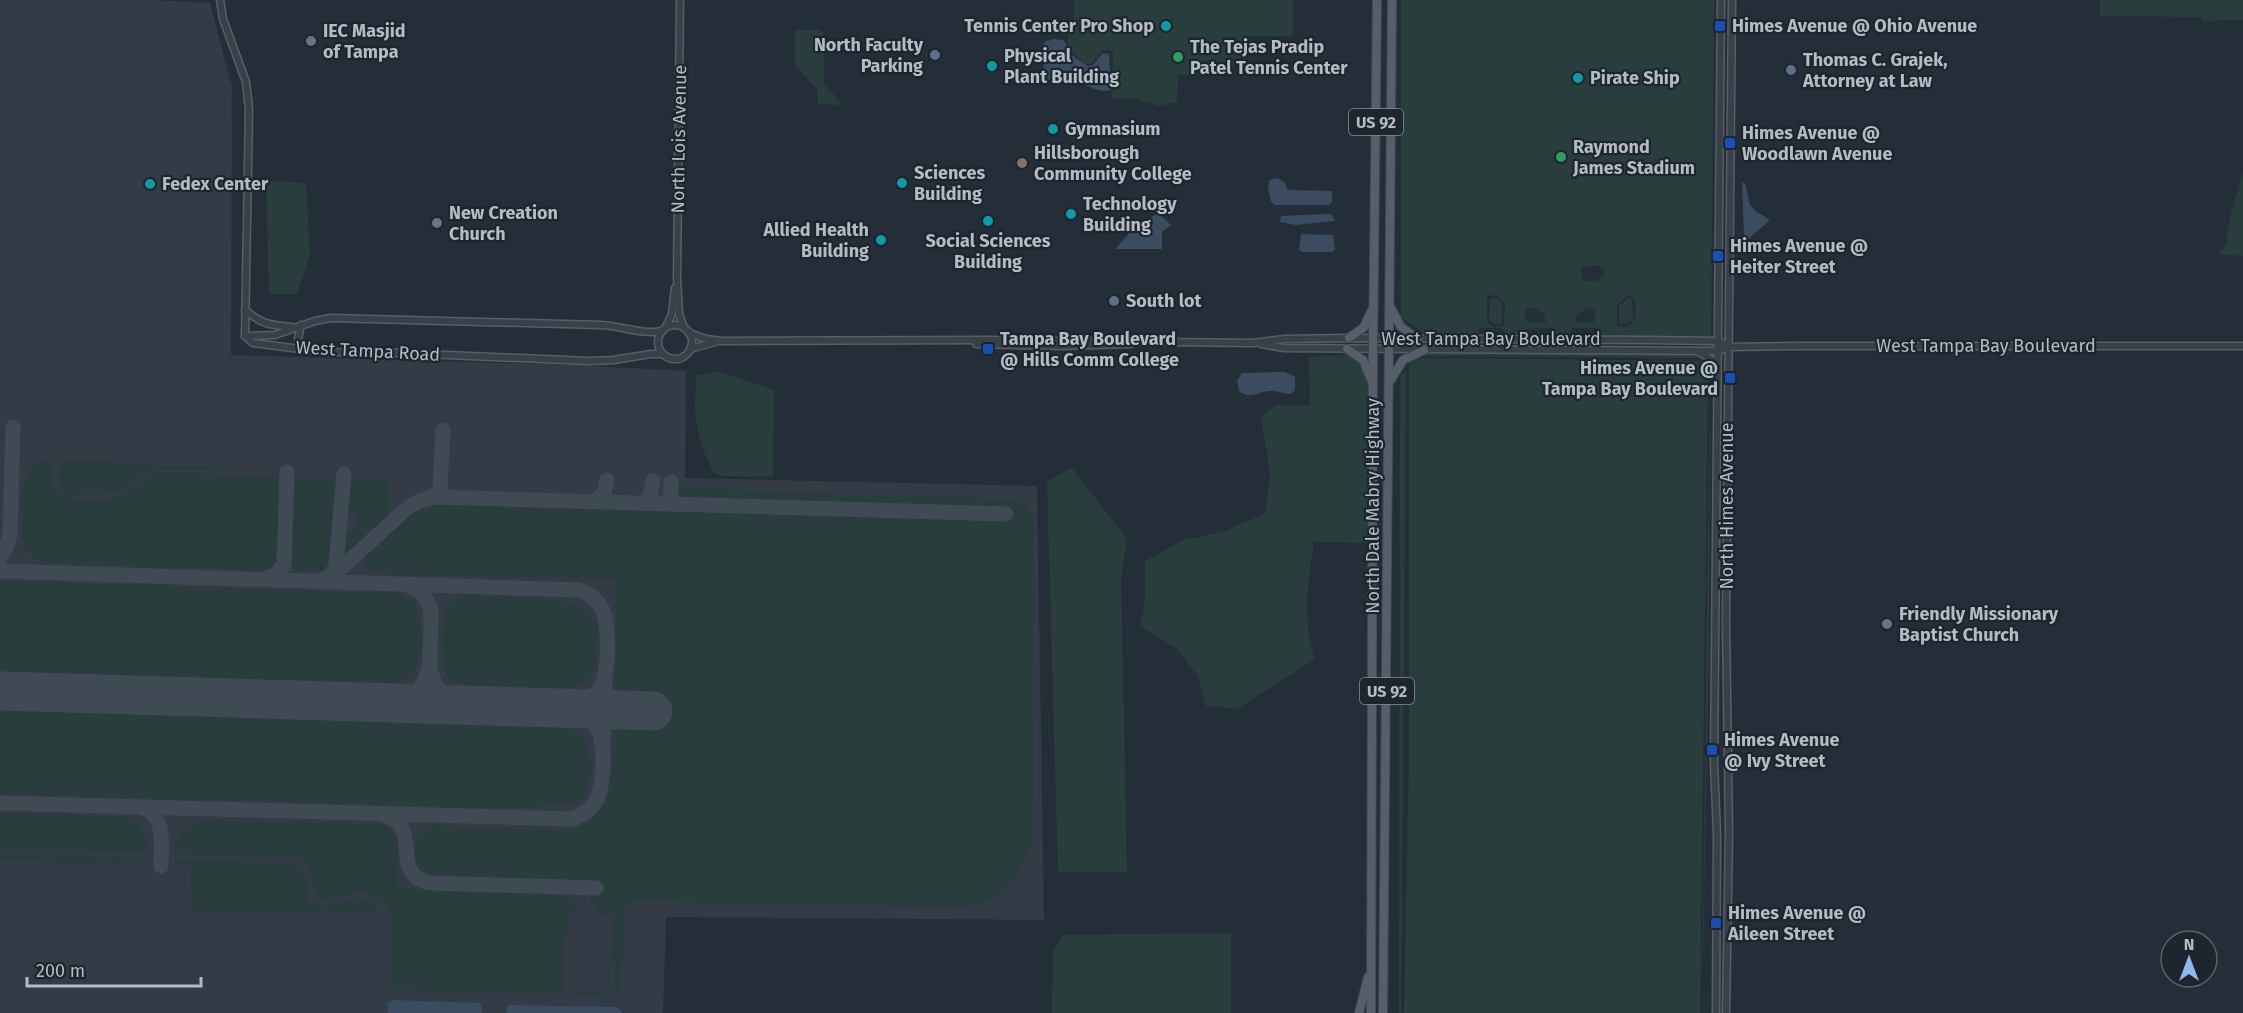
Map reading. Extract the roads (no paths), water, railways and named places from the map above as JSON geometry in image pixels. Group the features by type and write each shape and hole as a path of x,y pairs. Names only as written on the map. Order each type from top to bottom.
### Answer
{"main road":[{"name":"North Dale Mabry Highway","path":"1371,1013 1373,338 1377,0"},
{"name":"North Dale Mabry Highway","path":"1383,1013 1392,0"},
{"path":"1349,338 1364,327 1374,306"},
{"path":"1390,306 1401,327 1418,339"},
{"path":"1347,349 1363,360 1373,386"},
{"path":"1389,384 1403,360 1424,350"},
{"path":"1373,649 1387,649"},
{"path":"1359,1013 1371,964"},
{"path":"1383,1001 1389,1013"}],"street":[{"path":"220,0 223,19 246,82 249,109 244,336"},
{"name":"North Lois Avenue","path":"680,0 677,278 679,314 686,330"},
{"name":"North Himes Avenue","path":"1716,1013 1715,652 1721,0"},
{"name":"North Himes Avenue","path":"1726,1013 1729,834 1726,652 1732,0"},
{"name":"North Lois Avenue","path":"664,329 672,314 677,278"},
{"path":"245,310 272,326 292,327"},
{"name":"West Tampa Road","path":"244,336 274,334 292,327 331,318 614,326 648,333 664,329"},
{"path":"301,325 298,339 303,350"},
{"path":"675,325 686,330 692,341 690,350 675,359 663,354 658,344 664,329 675,325"},
{"name":"West Tampa Bay Boulevard","path":"686,330 706,339 722,341 1252,342 1349,338 1556,339 1718,341 1729,347"},
{"name":"West Tampa Road","path":"244,336 253,343 324,352 602,361 653,353 663,354"},
{"path":"1473,339 1473,350"},
{"path":"1493,339 1493,350"},
{"path":"1556,339 1556,350"},
{"path":"1646,340 1646,350"},
{"name":"West Tampa Bay Boulevard","path":"690,350 722,341"},
{"name":"West Tampa Bay Boulevard","path":"1252,342 1284,348 1424,350 1718,351 1729,347 2243,346"},
{"path":"1689,351 1706,355 1717,370"},
{"path":"1715,652 1726,652"}],"water":[{"path":"1064,40 1070,54 1088,66 1093,65 1103,53 1109,54 1111,90 1102,91 1078,83 1056,82 1044,78 1043,45 1046,41"},
{"path":"1277,178 1284,182 1290,190 1332,191 1332,202 1329,205 1275,205 1271,202 1268,188 1269,180"},
{"path":"1742,183 1745,183 1750,205 1755,211 1769,219 1747,240 1744,236"},
{"path":"1158,213 1171,225 1162,232 1162,249 1115,249 1136,226"},
{"path":"1331,214 1335,221 1296,225 1280,222 1281,216"},
{"path":"1301,234 1333,235 1335,250 1332,252 1303,252 1299,250"},
{"path":"1285,372 1295,377 1295,390 1291,394 1267,391 1247,395 1239,391 1237,381 1242,373"},
{"path":"392,1000 481,1003 482,1013 388,1013 388,1003"},
{"path":"508,1005 616,1007 622,1013 506,1013"}],"place":[{"name":"Tennis Center Pro Shop","path":"1166,26"},
{"name":"Himes Avenue @ Ohio Avenue","path":"1720,26"},
{"name":"IEC Masjid of Tampa","path":"311,41"},
{"name":"North Faculty Parking","path":"935,55"},
{"name":"The Tejas Pradip Patel Tennis Center","path":"1178,57"},
{"name":"Physical Plant Building","path":"992,66"},
{"name":"Thomas C. Grajek, Attorney at Law","path":"1791,70"},
{"name":"Pirate Ship","path":"1578,78"},
{"name":"Gymnasium","path":"1053,129"},
{"name":"Himes Avenue @ Woodlawn Avenue","path":"1730,143"},
{"name":"Raymond James Stadium","path":"1561,157"},
{"name":"Hillsborough Community College","path":"1022,163"},
{"name":"Sciences Building","path":"902,183"},
{"name":"Fedex Center","path":"150,184"},
{"name":"Technology Building","path":"1071,214"},
{"name":"Social Sciences Building","path":"988,221"},
{"name":"New Creation Church","path":"437,223"},
{"name":"Allied Health Building","path":"881,240"},
{"name":"Himes Avenue @ Heiter Street","path":"1718,256"},
{"name":"South lot","path":"1114,301"},
{"name":"Tampa Bay Boulevard @ Hills Comm College","path":"988,349"},
{"name":"Himes Avenue @ Tampa Bay Boulevard","path":"1730,378"},
{"name":"Friendly Missionary Baptist Church","path":"1887,624"},
{"name":"Himes Avenue @ Ivy Street","path":"1712,750"},
{"name":"Himes Avenue @ Aileen Street","path":"1716,923"}]}
